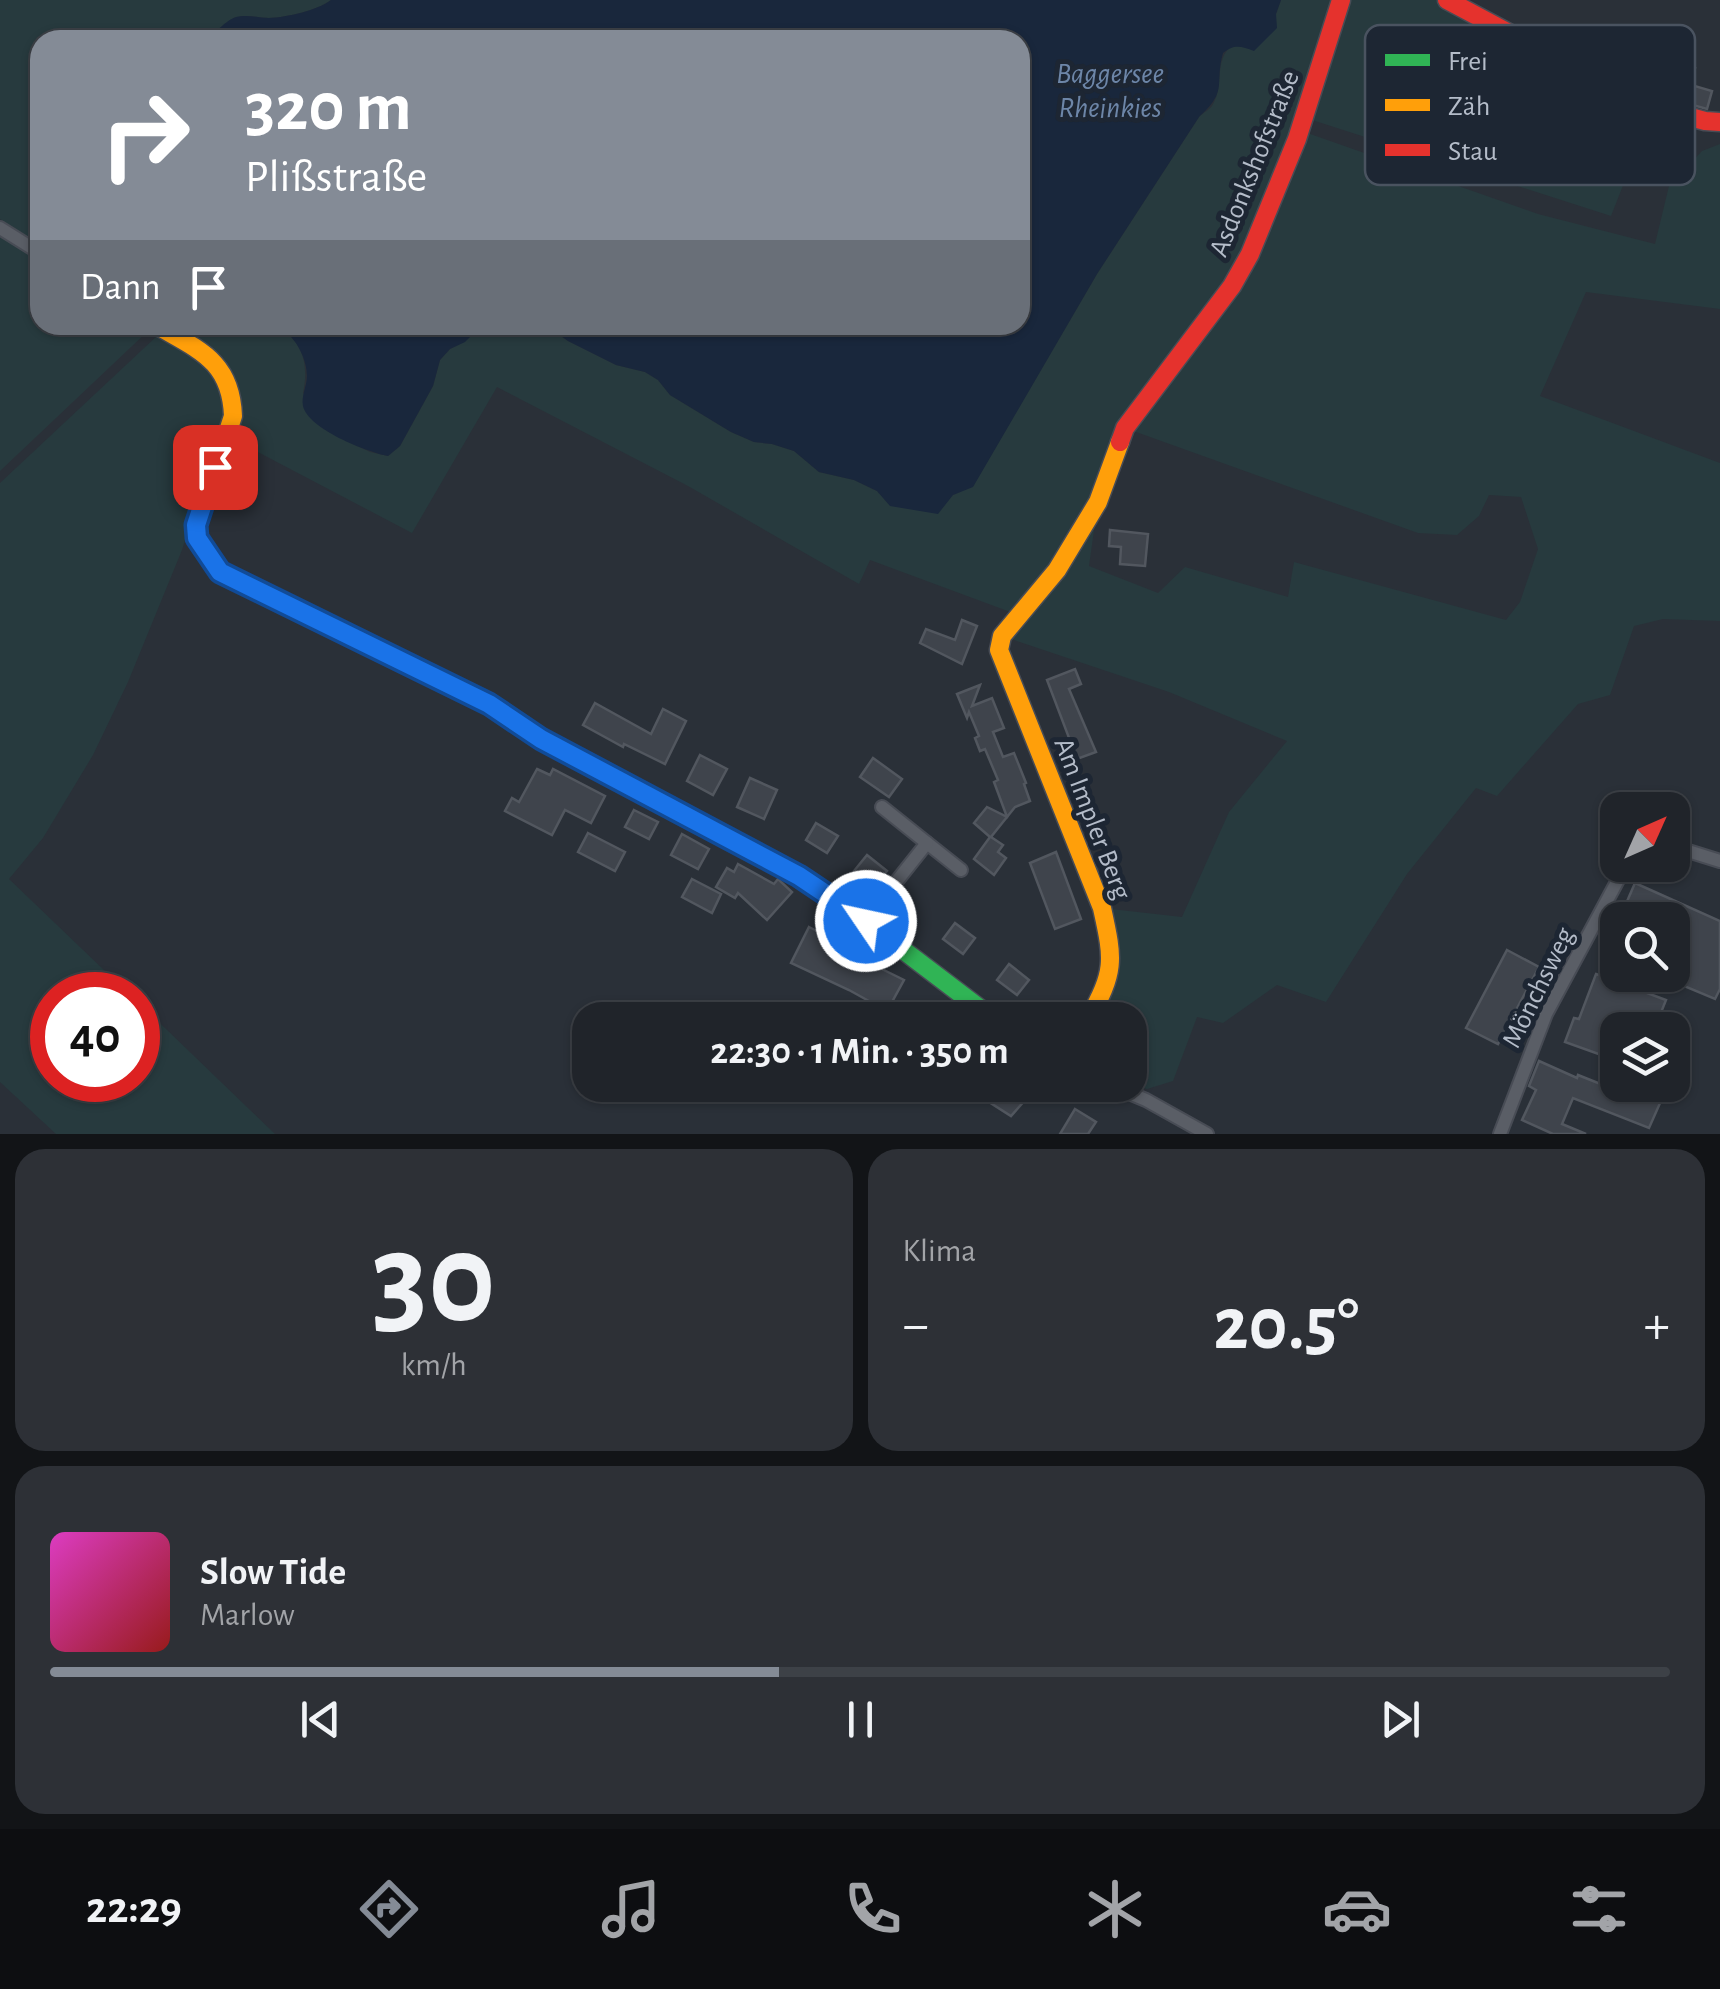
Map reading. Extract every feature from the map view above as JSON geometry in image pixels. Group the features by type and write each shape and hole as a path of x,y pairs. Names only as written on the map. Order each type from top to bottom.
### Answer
{"street":[{"name":"Asdonkshofstraße","path":"1002,636 1056,570 1098,502 1125,428 1232,286 1250,254 1297,139 1341,0"},
{"path":"1447,0 1494,25"},
{"path":"1695,118 1720,122"},
{"path":"0,228 30,247"},
{"path":"172,335 209,358 229,379 234,398 233,416 196,525 197,538 220,572 489,704 541,739 799,876 866,921 972,1002"},
{"name":"Am Impler Berg","path":"1002,636 1002,659 1102,908 1112,952 1107,986 1098,1002"},
{"path":"882,807 962,870"},
{"path":"866,921 927,843"},
{"path":"1690,852 1720,861"},
{"name":"Mönchsweg","path":"1500,1134 1546,1014 1617,882"},
{"path":"1147,1101 1207,1134"}],"green space":[{"path":"0,0 331,0 285,16 237,17 216,30 30,30 30,238 0,219"},
{"path":"1281,0 1335,0 1296,129 1365,153 1365,185 1455,185 1538,214 1655,244 1669,186 1695,185 1695,158 1720,144 1720,309 1586,292 1540,396 1720,463 1720,621 1663,619 1634,626 1610,695 1578,704 1497,796 1476,788 1407,874 1326,1002 1277,985 1223,1023 1197,1017 1173,1081 1147,1089 1147,1002 1098,1002 1107,986 1102,908 1182,917 1229,812 1287,741 1169,692 1002,636 1098,502 1089,566 1158,593 1185,567 1288,597 1294,562 1506,620 1520,602 1538,549 1521,497 1489,495 1479,516 1457,535 1418,533 1125,428 1067,545 1013,613 870,560 859,584 688,486 497,387 412,533 235,440 240,393 177,335 289,335 304,360 303,393 327,431 370,452 388,456 400,446 433,386 440,360 450,349 471,335 560,335 616,365 645,372 670,395 731,432 794,451 819,472 854,480 877,491 891,506 953,495 973,486 1097,274 1199,117 1212,106 1226,52 1232,46 1243,46 1276,14"},
{"path":"1350,0 1445,0 1490,25 1365,25 1365,137 1309,119"},
{"path":"1514,185 1623,185 1611,216"},
{"path":"0,236 30,255 30,335 144,335 0,471"},
{"path":"158,335 193,358 217,386 225,414 182,550 128,682 93,755 43,838 9,879 106,972 30,972 30,1102 160,1102 160,1023 275,1134 56,1134 0,1082 0,483"}],"water":[{"name":"Baggersee Rheinkies","path":"331,0 1281,0 1277,28 1254,51 1238,47 1223,53 1214,100 1097,274 973,487 953,495 938,514 890,506 877,491 854,480 819,472 794,451 731,432 670,395 645,372 616,365 560,335 1030,335 1030,30 216,30 236,17 285,16"},
{"path":"289,335 472,335 440,360 433,386 400,446 388,456 340,438 307,415 303,406 306,369"}],"building":[{"path":"1695,86 1712,91 1707,109 1695,106"},
{"path":"1110,530 1148,534 1145,566 1120,564 1121,547 1109,546"},
{"path":"962,620 977,626 962,664 920,643 926,629 955,640"},
{"path":"1075,669 1081,684 1069,689 1096,752 1077,759 1047,680"},
{"path":"980,685 972,706 992,698 1004,728 993,732 1003,757 1014,753 1030,801 1015,807 1007,817 994,782 998,780 985,749 980,751 975,738 979,736 957,694"},
{"path":"595,703 651,734 663,709 686,721 665,764 583,725"},
{"path":"700,755 727,769 713,795 687,781"},
{"path":"873,758 902,779 889,797 860,777"},
{"path":"537,769 550,775 553,769 605,796 591,823 565,810 552,835 505,811 512,798 519,802"},
{"path":"750,778 777,790 764,819 737,807"},
{"path":"987,807 1007,817 991,837 1003,845 998,852 1006,858 994,875 974,859 990,837 974,823"},
{"path":"634,810 658,822 649,839 625,827"},
{"path":"816,823 838,836 827,853 806,840"},
{"path":"588,833 625,852 615,871 578,852"},
{"path":"682,834 709,849 698,869 671,855"},
{"path":"1056,852 1081,919 1055,929 1030,863"},
{"path":"867,855 887,871 874,887 854,871"},
{"path":"738,864 774,884 778,879 792,892 767,920 738,893 735,898 716,887 727,868 734,872"},
{"path":"692,879 721,894 712,913 682,897"},
{"path":"1635,883 1678,902 1627,902"},
{"path":"1690,908 1720,921 1720,989 1715,999 1690,989"},
{"path":"955,923 975,938 963,954 943,939"},
{"path":"809,927 833,939 831,944 904,980 892,1002 871,1002 791,963"},
{"path":"1507,950 1539,967 1498,1044 1466,1028"},
{"path":"1009,964 1029,980 1017,995 997,980"},
{"path":"1596,974 1600,975 1600,992 1644,992 1666,1000 1661,1012 1600,1012 1600,1055 1565,1042 1574,1018 1579,1019"},
{"path":"1539,1061 1600,1084 1600,1102 1660,1102 1649,1128 1573,1098 1562,1124 1586,1134 1553,1134 1522,1120 1536,1090 1529,1086"},
{"path":"989,1102 1023,1102 1011,1116"},
{"path":"1075,1109 1096,1122 1088,1134 1060,1134"}],"traffic: fast":[{"path":"595,768 799,875 971,1002"}],"traffic: slow":[{"path":"174,335 210,359 231,397 233,416 197,525 197,538 220,572 489,704 541,739 595,768"},
{"path":"1097,1002 1110,966 1102,908 999,650 1002,636 1057,570 1098,502 1120,442"}],"traffic: jam":[{"path":"1120,442 1125,428 1232,286 1250,254 1297,139 1341,0"},
{"path":"1447,0 1494,25"},
{"path":"1695,118 1720,122"}],"route":[{"path":"215,467 196,525 197,538 220,572 489,704 541,739 799,876 866,921"}]}
